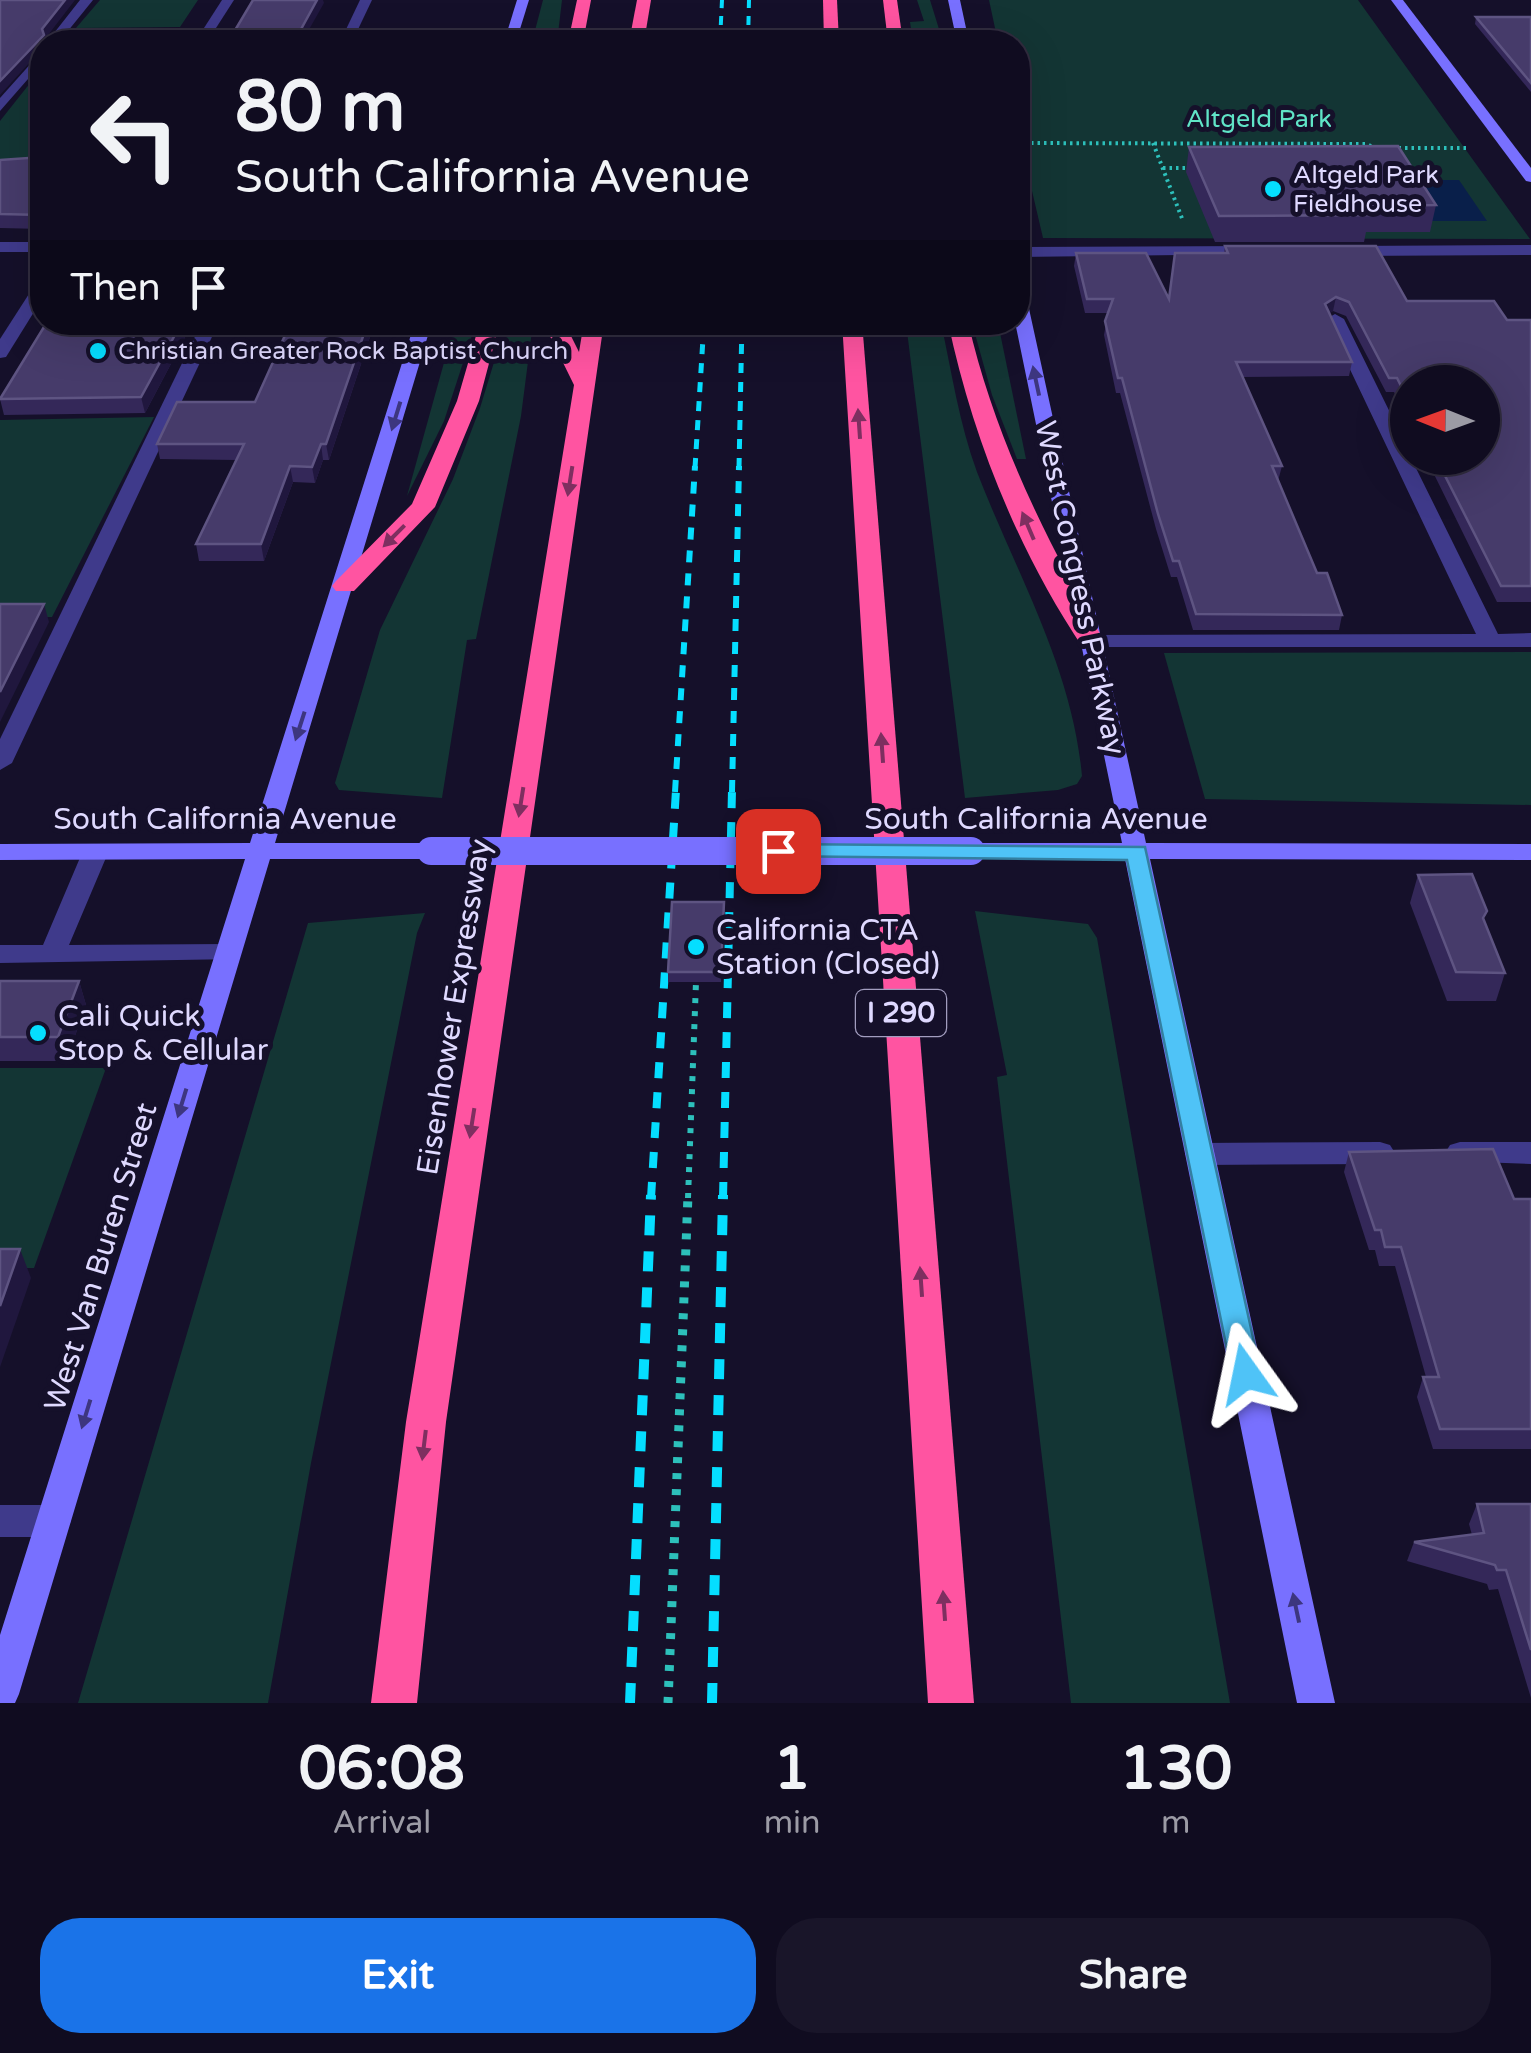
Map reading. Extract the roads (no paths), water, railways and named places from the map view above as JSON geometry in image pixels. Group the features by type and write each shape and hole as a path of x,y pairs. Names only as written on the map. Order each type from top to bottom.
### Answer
{"highway":[{"path":"578,30 584,0"},
{"path":"640,30 644,0"},
{"path":"830,0 831,30"},
{"path":"890,0 894,30"},
{"path":"345,586 423,507 468,401 486,335"},
{"path":"560,335 584,384"},
{"name":"Eisenhower Expressway","path":"394,1703 426,1422 592,335"},
{"name":"I 290","path":"853,335 951,1703"},
{"path":"960,335 994,448 1040,551 1092,642"}],"street":[{"path":"62,30 87,0"},
{"path":"209,30 228,0"},
{"path":"352,30 366,0"},
{"path":"514,30 523,0"},
{"path":"954,0 960,30"},
{"path":"1398,0 1531,178"},
{"path":"0,107 30,70"},
{"path":"0,247 30,247"},
{"path":"1333,251 1531,250"},
{"path":"1030,252 1273,251"},
{"path":"0,352 30,306"},
{"path":"1335,319 1490,640"},
{"path":"0,762 205,335"},
{"name":"West Van Buren Street","path":"0,1694 420,335"},
{"name":"West Congress Parkway","path":"1026,335 1316,1703"},
{"path":"1092,642 1531,640"},
{"name":"South California Avenue","path":"0,852 1531,852"},
{"path":"52,954 95,852"},
{"path":"0,954 228,953"},
{"path":"1200,1154 1531,1152"},
{"path":"0,1520 54,1520"}],"water":[{"path":"1401,180 1459,180 1487,221 1427,221"}],"railway":[{"path":"721,30 722,0"},
{"path":"748,30 749,0"},
{"path":"695,468 703,335"},
{"path":"739,468 742,335"},
{"path":"675,792 695,466"},
{"path":"732,792 739,466"},
{"path":"651,1198 676,790"},
{"path":"723,1198 732,790"},
{"path":"630,1703 651,1195"},
{"path":"712,1703 723,1195"}],"place":[{"name":"Altgeld Park Fieldhouse","path":"1273,189"},
{"name":"Christian Greater Rock Baptist Church","path":"98,351"},
{"name":"California CTA Station (Closed)","path":"696,947"},
{"name":"Cali Quick Stop & Cellular","path":"38,1033"}],"park label":[{"name":"Altgeld Park","path":"1259,119"}]}
